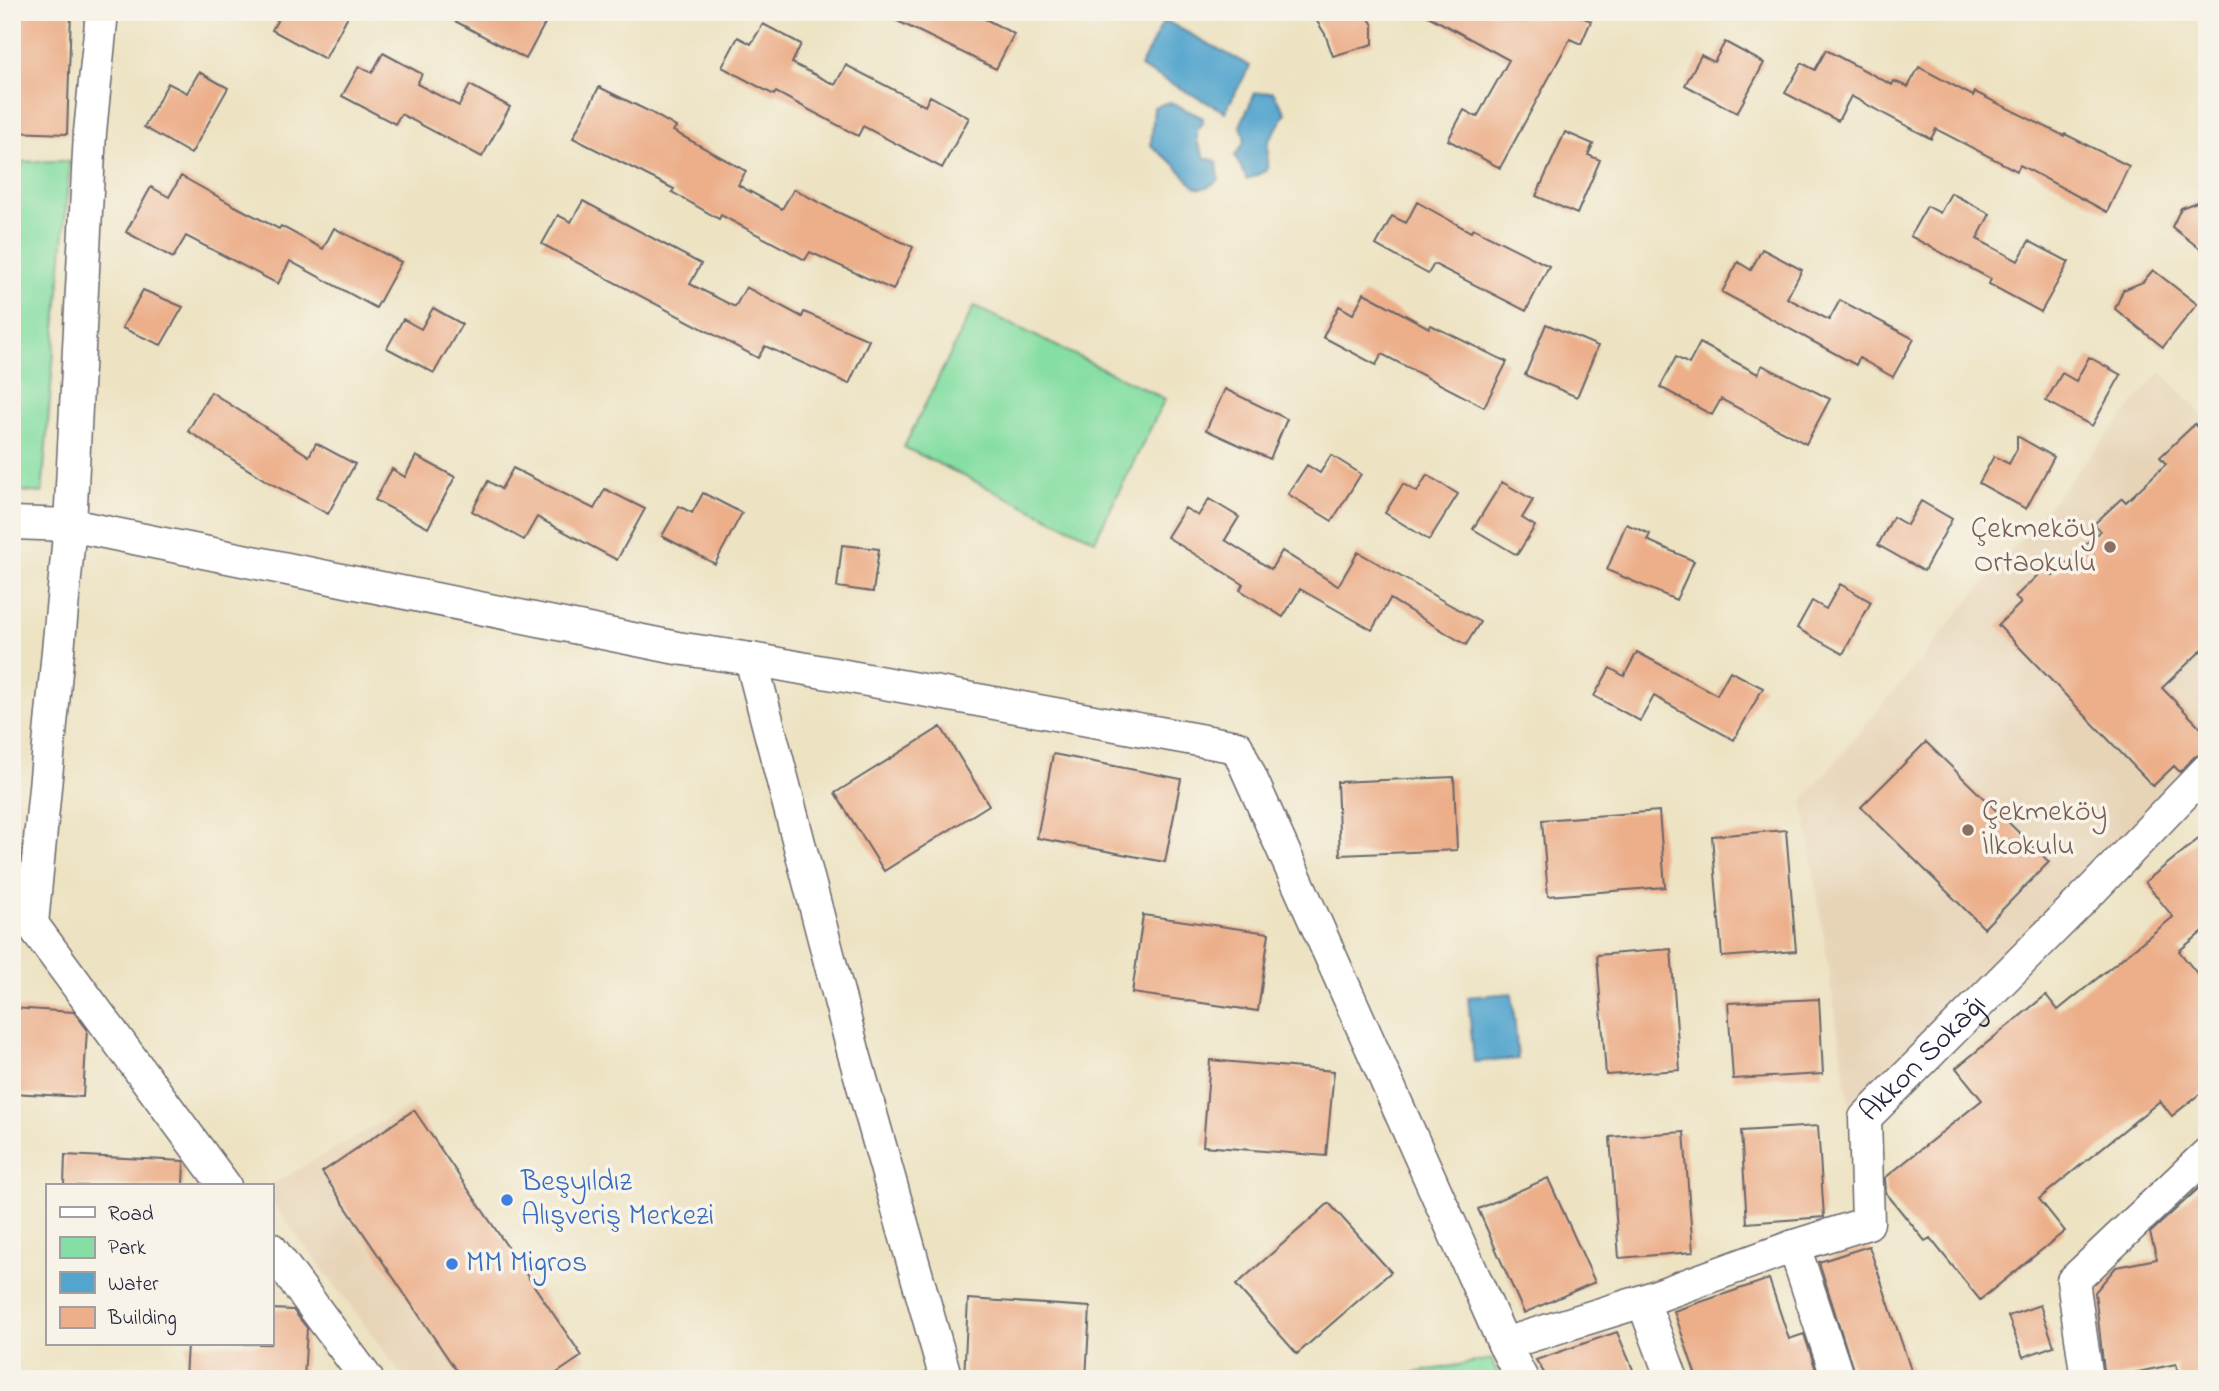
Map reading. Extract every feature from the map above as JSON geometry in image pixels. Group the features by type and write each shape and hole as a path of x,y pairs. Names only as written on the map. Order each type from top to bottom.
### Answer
{"street":[{"path":"102,12 90,132 71,525 22,931 223,1184"},
{"path":"12,523 71,525 677,648 1237,747 1522,1379"},
{"path":"751,659 853,1054 946,1379"},
{"name":"Akkon Sokağı","path":"1504,1344 1643,1301 1794,1245 1868,1223 1865,1118 2093,889 2207,770"},
{"path":"2087,1379 2073,1281 2207,1154"},
{"path":"1794,1245 1838,1379"},
{"path":"273,1252 367,1379"},
{"path":"1643,1301 1672,1379"}],"shaded area":[{"path":"2161,371 2207,420 2207,767 1849,1104 1803,800"},
{"name":"MM Migros","path":"412,1105 588,1359 563,1379 405,1379 273,1204 273,1184"}],"green space":[{"path":"70,161 42,493 12,490 12,162"},
{"path":"974,306 1165,399 1095,540 904,447"},
{"path":"1491,1359 1500,1379 1382,1379"}],"water":[{"path":"1164,20 1250,66 1225,112 1140,67"},
{"path":"1273,92 1286,113 1268,142 1267,170 1247,180 1235,155 1244,141 1240,126 1255,93"},
{"path":"1170,102 1203,118 1203,123 1197,130 1197,142 1205,158 1217,161 1219,179 1205,188 1195,187 1175,165 1151,145 1154,107"},
{"path":"1512,993 1518,1059 1474,1062 1468,997"}],"building":[{"path":"12,12 71,12 67,134 12,132"},
{"path":"282,12 350,12 325,59 272,30"},
{"path":"438,12 551,12 526,59"},
{"path":"879,12 972,12 1014,34 996,69"},
{"path":"1311,12 1365,12 1373,25 1373,44 1333,56 1325,34"},
{"path":"1421,12 1571,12 1591,21 1581,44 1570,39 1500,168 1448,140 1464,110 1477,117 1509,60"},
{"path":"763,24 801,44 792,63 835,85 846,65 925,106 930,96 969,118 942,168 863,126 858,136 776,92 774,95 722,67 738,37 751,44"},
{"path":"1725,42 1764,63 1737,113 1685,85 1701,55 1714,62"},
{"path":"1826,50 1892,85 1894,81 1908,87 1919,67 1973,96 1975,92 2129,166 2107,212 2020,165 2017,171 1936,129 1931,139 1851,96 1838,121 1785,93 1802,63 1815,70"},
{"path":"383,53 422,74 417,84 459,106 470,85 510,107 482,157 401,114 395,124 342,96 359,66 372,73"},
{"path":"199,72 228,88 191,154 144,127 168,83 187,93"},
{"path":"599,87 650,112 676,127 673,131 746,171 738,185 782,209 794,189 913,247 893,290 810,252 805,260 721,215 719,219 672,192 674,189 573,138"},
{"path":"1565,132 1593,144 1588,155 1600,160 1577,214 1536,196"},
{"path":"181,176 279,229 281,226 323,249 334,228 401,262 376,308 290,261 278,284 186,236 173,258 126,232 151,187 169,197"},
{"path":"1951,193 1990,214 1977,239 2018,261 2029,241 2069,262 2041,312 1989,284 1991,279 1910,236 1927,206 1940,213"},
{"path":"2207,198 2207,254 2172,227 2181,208"},
{"path":"583,201 701,264 690,284 735,307 746,287 802,317 804,312 869,340 849,384 765,346 758,358 542,244 558,215 571,222"},
{"path":"1417,202 1471,232 1473,228 1549,266 1526,311 1434,264 1428,274 1376,245 1392,216 1406,223"},
{"path":"1762,249 1802,270 1787,298 1829,320 1840,300 1914,339 1893,377 1859,358 1856,365 1722,292 1738,262 1751,270"},
{"path":"2153,270 2197,304 2163,347 2115,309 2123,290 2143,282"},
{"path":"143,290 183,307 161,345 122,328"},
{"path":"1364,293 1429,328 1431,325 1507,362 1484,407 1382,354 1376,365 1323,337 1339,306 1353,314"},
{"path":"433,308 462,324 434,373 387,348 403,319 421,329"},
{"path":"1546,324 1598,346 1577,397 1525,375"},
{"path":"1700,343 1758,374 1762,365 1830,399 1806,444 1721,399 1712,415 1660,387 1676,357 1689,364"},
{"path":"2089,357 2121,375 2092,426 2046,401 2062,373 2076,381"},
{"path":"1225,389 1287,419 1270,459 1206,430"},
{"path":"211,392 309,456 316,443 355,464 328,514 268,482 188,431"},
{"path":"2195,424 2207,437 2207,645 2162,688 2207,734 2207,752 2194,757 2180,772 2174,766 2153,786 1998,625 2021,603 2015,597 2045,568 2053,576 2100,531 2094,524 2122,498 2126,502 2166,464 2160,457"},
{"path":"2017,436 2054,457 2026,509 1979,483 1994,456 2009,464 2017,449"},
{"path":"1331,455 1361,474 1332,521 1288,494 1307,465 1320,473"},
{"path":"416,456 455,477 428,528 375,500 392,469 405,477"},
{"path":"513,468 594,509 605,489 645,509 617,560 537,517 524,540 472,511 488,481 501,489"},
{"path":"1427,475 1458,494 1429,540 1385,513 1403,484 1417,492"},
{"path":"1502,482 1533,500 1522,518 1535,526 1517,555 1473,529"},
{"path":"703,493 742,513 715,564 662,536 679,506 692,513"},
{"path":"1209,499 1239,517 1225,540 1271,569 1282,551 1338,586 1358,552 1480,622 1466,645 1390,599 1372,630 1300,589 1283,617 1240,590 1243,584 1167,537 1185,508 1198,516"},
{"path":"1921,501 1952,519 1924,571 1878,545 1893,517 1907,525"},
{"path":"1626,524 1650,534 1647,540 1694,561 1676,600 1607,570"},
{"path":"842,545 879,549 873,592 837,587"},
{"path":"1840,584 1871,602 1843,654 1797,628 1812,601 1826,609"},
{"path":"1637,652 1717,695 1730,671 1763,688 1734,740 1654,696 1640,721 1594,696 1610,668 1624,676"},
{"path":"941,727 989,805 884,871 835,793"},
{"path":"1926,742 2049,862 1984,928 1861,807"},
{"path":"1053,754 1181,779 1165,862 1037,838"},
{"path":"1454,777 1457,850 1340,855 1337,782"},
{"path":"1659,811 1665,887 1548,896 1542,820"},
{"path":"1786,830 1796,951 1722,957 1712,836"},
{"path":"2207,832 2207,928 2179,951 2207,986 2207,1088 2172,1116 2160,1101 2039,1199 2065,1231 1980,1300 1930,1238 1925,1241 1886,1193 1885,1178 1982,1100 1956,1068 2046,995 2058,1010 2173,917 2145,882"},
{"path":"1143,915 1269,933 1258,1011 1132,993"},
{"path":"1671,949 1680,1070 1606,1075 1597,955"},
{"path":"1819,999 1823,1074 1733,1079 1728,1003"},
{"path":"12,1008 74,1012 87,1029 83,1097 12,1093"},
{"path":"1210,1060 1334,1071 1326,1156 1203,1146"},
{"name":"MM Migros","path":"414,1110 582,1356 548,1379 462,1379 322,1172"},
{"path":"1818,1126 1824,1217 1747,1223 1741,1131"},
{"path":"1684,1132 1693,1252 1619,1258 1610,1137"},
{"path":"65,1155 184,1161 183,1184 64,1184"},
{"path":"1548,1178 1595,1282 1524,1313 1478,1209"},
{"path":"2201,1186 2207,1217 2207,1379 2179,1379 2176,1364 2105,1379 2095,1292 2116,1267 2157,1259 2150,1233"},
{"path":"1329,1203 1391,1272 1297,1354 1236,1285"},
{"path":"1869,1246 1914,1379 1856,1379 1819,1262"},
{"path":"1769,1279 1789,1339 1804,1334 1819,1379 1697,1379 1674,1311"},
{"path":"968,1299 1090,1307 1086,1379 964,1379"},
{"path":"2040,1305 2054,1346 2023,1357 2008,1316"},
{"path":"273,1309 293,1310 307,1328 304,1379 185,1379 187,1346 273,1346"},
{"path":"1617,1332 1637,1379 1548,1379 1536,1360"}],"place":[{"name":"Çekmeköy Ortaokulu","path":"2110,547"},
{"name":"Çekmeköy İlkokulu","path":"1968,830"},
{"name":"Beşyıldız Alışveriş Merkezi","path":"507,1200"},
{"name":"MM Migros","path":"452,1264"}]}
